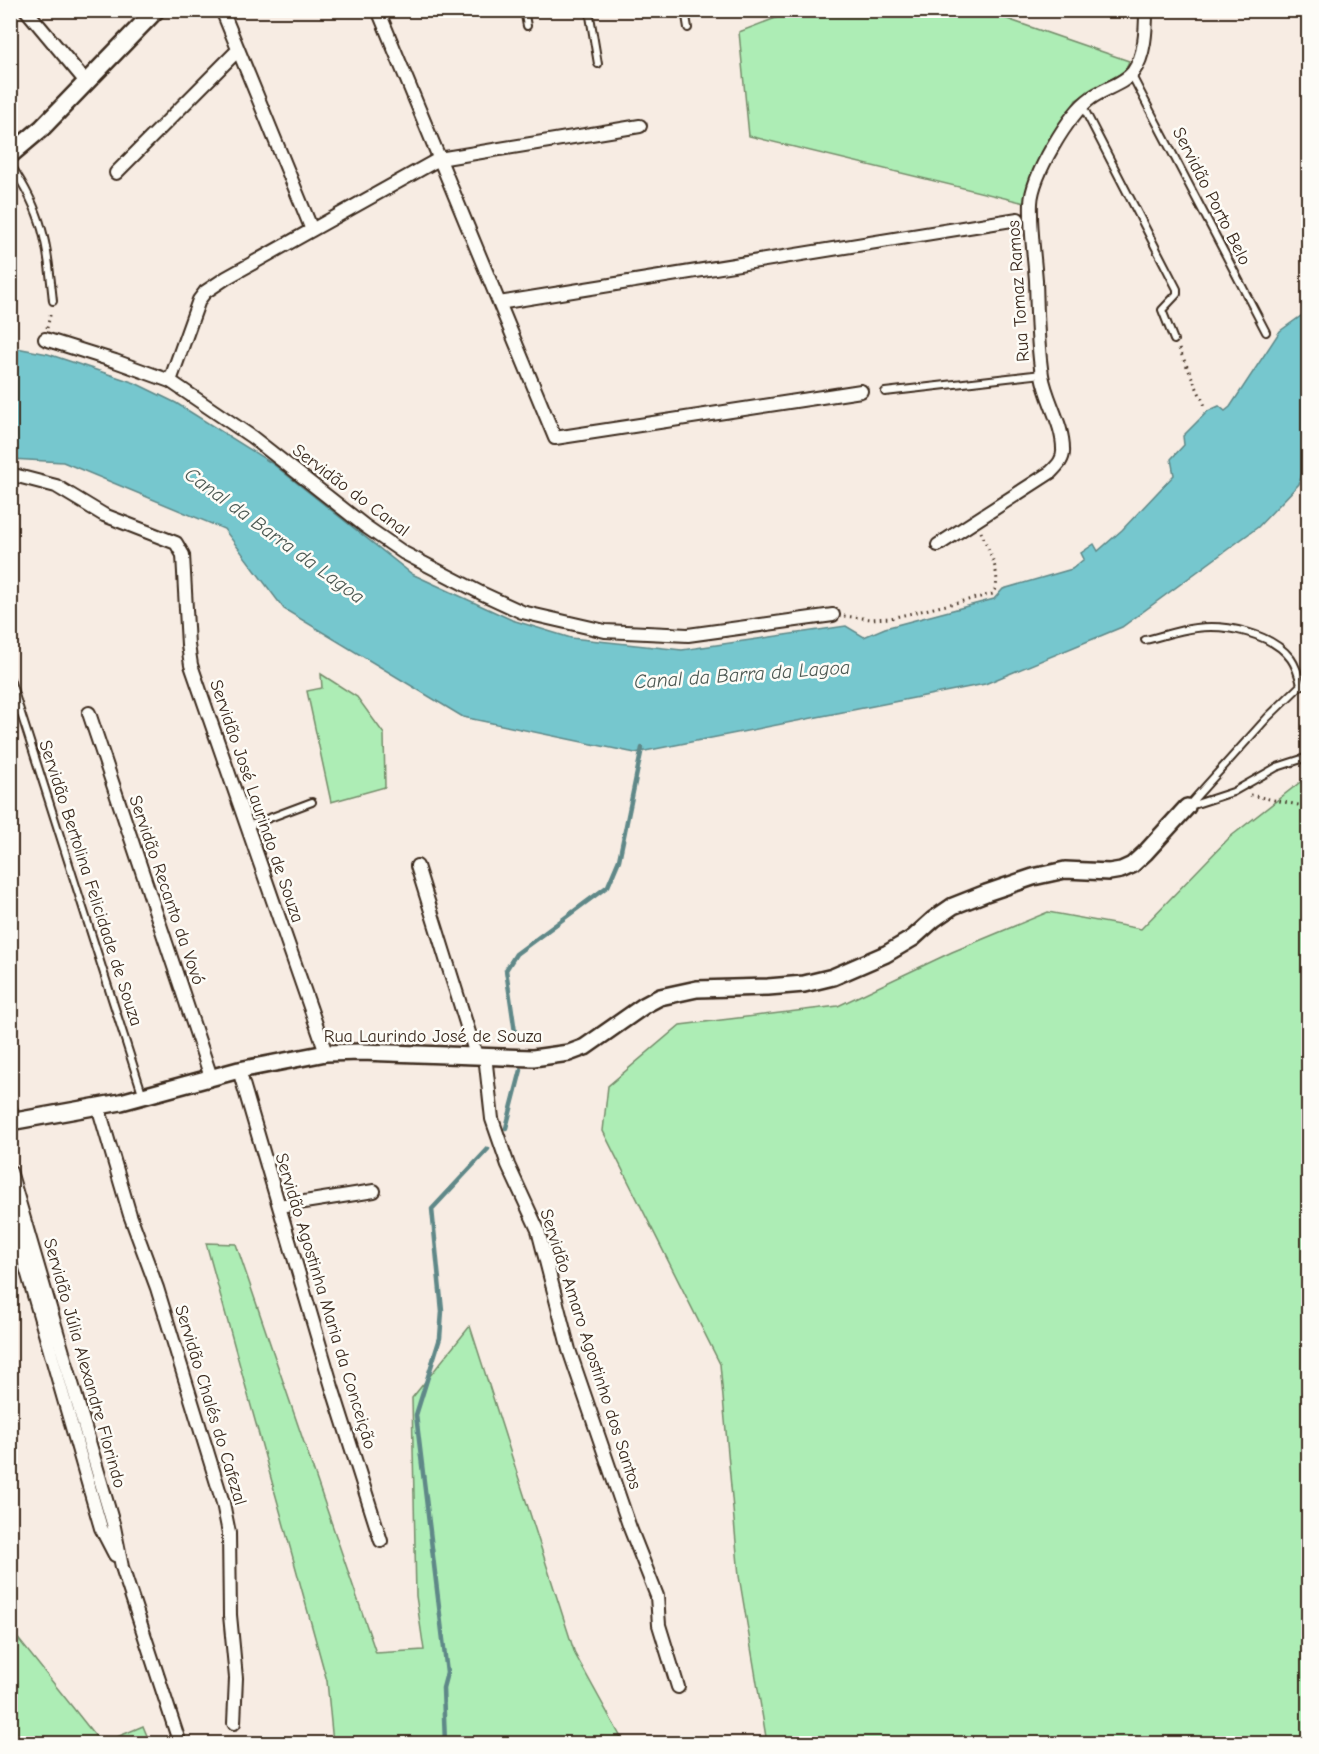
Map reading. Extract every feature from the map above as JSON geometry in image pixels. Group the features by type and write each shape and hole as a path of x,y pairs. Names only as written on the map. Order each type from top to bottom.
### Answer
{"main road":[{"path":"10,155 42,128 156,10"}],"street":[{"path":"26,10 87,82"},
{"path":"222,10 312,230"},
{"path":"378,10 555,438 861,391"},
{"path":"1131,74 1141,50 1146,10"},
{"path":"116,173 238,50"},
{"name":"Rua Tomaz Ramos","path":"938,545 1060,464 1063,446 1042,374 1037,324 1032,193 1067,123 1082,104 1131,74"},
{"path":"170,381 194,310 205,292 439,159 640,126"},
{"path":"499,303 1018,219"},
{"name":"Servidão do Canal","path":"45,339 170,381 252,437 347,512 404,553 522,612 605,631 688,635 834,615"},
{"name":"Servidão José Laurindo de Souza","path":"10,474 56,486 104,515 176,543 183,555 191,665 326,1053"},
{"name":"Servidão Recanto da Vovó","path":"89,713 211,1077"},
{"name":"Rua Laurindo José de Souza","path":"12,1117 98,1106 143,1097 238,1070 326,1053 533,1058 569,1053 594,1042 645,1005 660,997 697,989 804,984 832,977 886,954 913,938 953,906 986,892 1065,870 1109,872 1132,865 1187,807"},
{"name":"Servidão Amaro Agostinho dos Santos","path":"417,866 481,1055 492,1119 508,1165 538,1230 569,1350 630,1528 657,1596 659,1625 678,1687"},
{"name":"Servidão Agostinha Maria da Conceição","path":"238,1070 332,1387 381,1541"},
{"name":"Servidão Chalés do Cafezal","path":"98,1106 130,1215 157,1288 223,1503 229,1533 230,1615 236,1678 234,1723"},
{"name":"Servidão Júlia Alexandre Florindo","path":"10,1171 114,1527 122,1567 180,1743"},
{"path":"279,1206 374,1191"},
{"name":"Servidão Júlia Alexandre Florindo","path":"10,1212 101,1528 122,1567"}],"lane":[{"path":"524,10 527,26"},
{"path":"589,10 598,64"},
{"path":"685,10 688,28"},
{"name":"Servidão Porto Belo","path":"1131,74 1266,332"},
{"path":"1082,104 1178,289 1177,294 1162,310 1174,339"},
{"path":"10,164 33,202 42,223 47,243 53,301"},
{"path":"885,392 1042,374"},
{"path":"1145,640 1196,628 1228,627 1252,633 1264,638 1289,657 1305,685 1268,717 1187,807"},
{"name":"Servidão Bertolina Felicidade de Souza","path":"10,679 143,1097"},
{"path":"1187,807 1233,792 1277,768 1308,758"},
{"path":"248,826 312,802"}],"path":[{"path":"45,339 53,301"},
{"path":"1174,339 1206,408"},
{"path":"834,615 872,619 891,618 993,594 997,587 998,576 977,520"},
{"path":"1233,792 1308,807"}],"green space":[{"path":"794,11 984,11 1129,61 1125,71 1076,100 1042,160 1026,193 1025,203 749,136 739,32"},
{"path":"321,674 357,697 384,734 385,787 331,802 307,691 322,688"},
{"path":"1308,776 1308,1743 767,1743 739,1576 720,1364 603,1131 608,1086 680,1025 838,1006 952,952 1048,912 1141,929 1230,837"},
{"path":"206,1243 236,1244 376,1653 424,1650 416,1596 412,1398 470,1326 575,1654 624,1743 333,1743 327,1681"},
{"path":"11,1620 16,1636 101,1743 11,1743"},
{"path":"143,1726 150,1743 103,1743"}],"water":[{"name":"Canal da Barra da Lagoa","path":"1308,311 1308,451 1299,484 1258,527 1122,627 985,684 635,753 463,717 284,609 224,529 63,462 11,459 11,347 48,354 135,383 176,403 273,464 412,574 512,620 571,638 682,650 846,626 864,637 885,628 994,599 1003,589 1072,569 1084,559 1081,553 1094,544 1098,551 1122,530 1174,475 1171,459 1184,445 1183,436 1208,411 1219,406 1225,411 1230,407 1280,331"}],"waterway":[{"path":"516,1039 506,970 516,954 608,886 619,860 642,748"},
{"path":"506,1128 521,1070"},
{"path":"445,1744 443,1688 447,1673 416,1415 440,1338 442,1311 432,1209 488,1149"}]}
